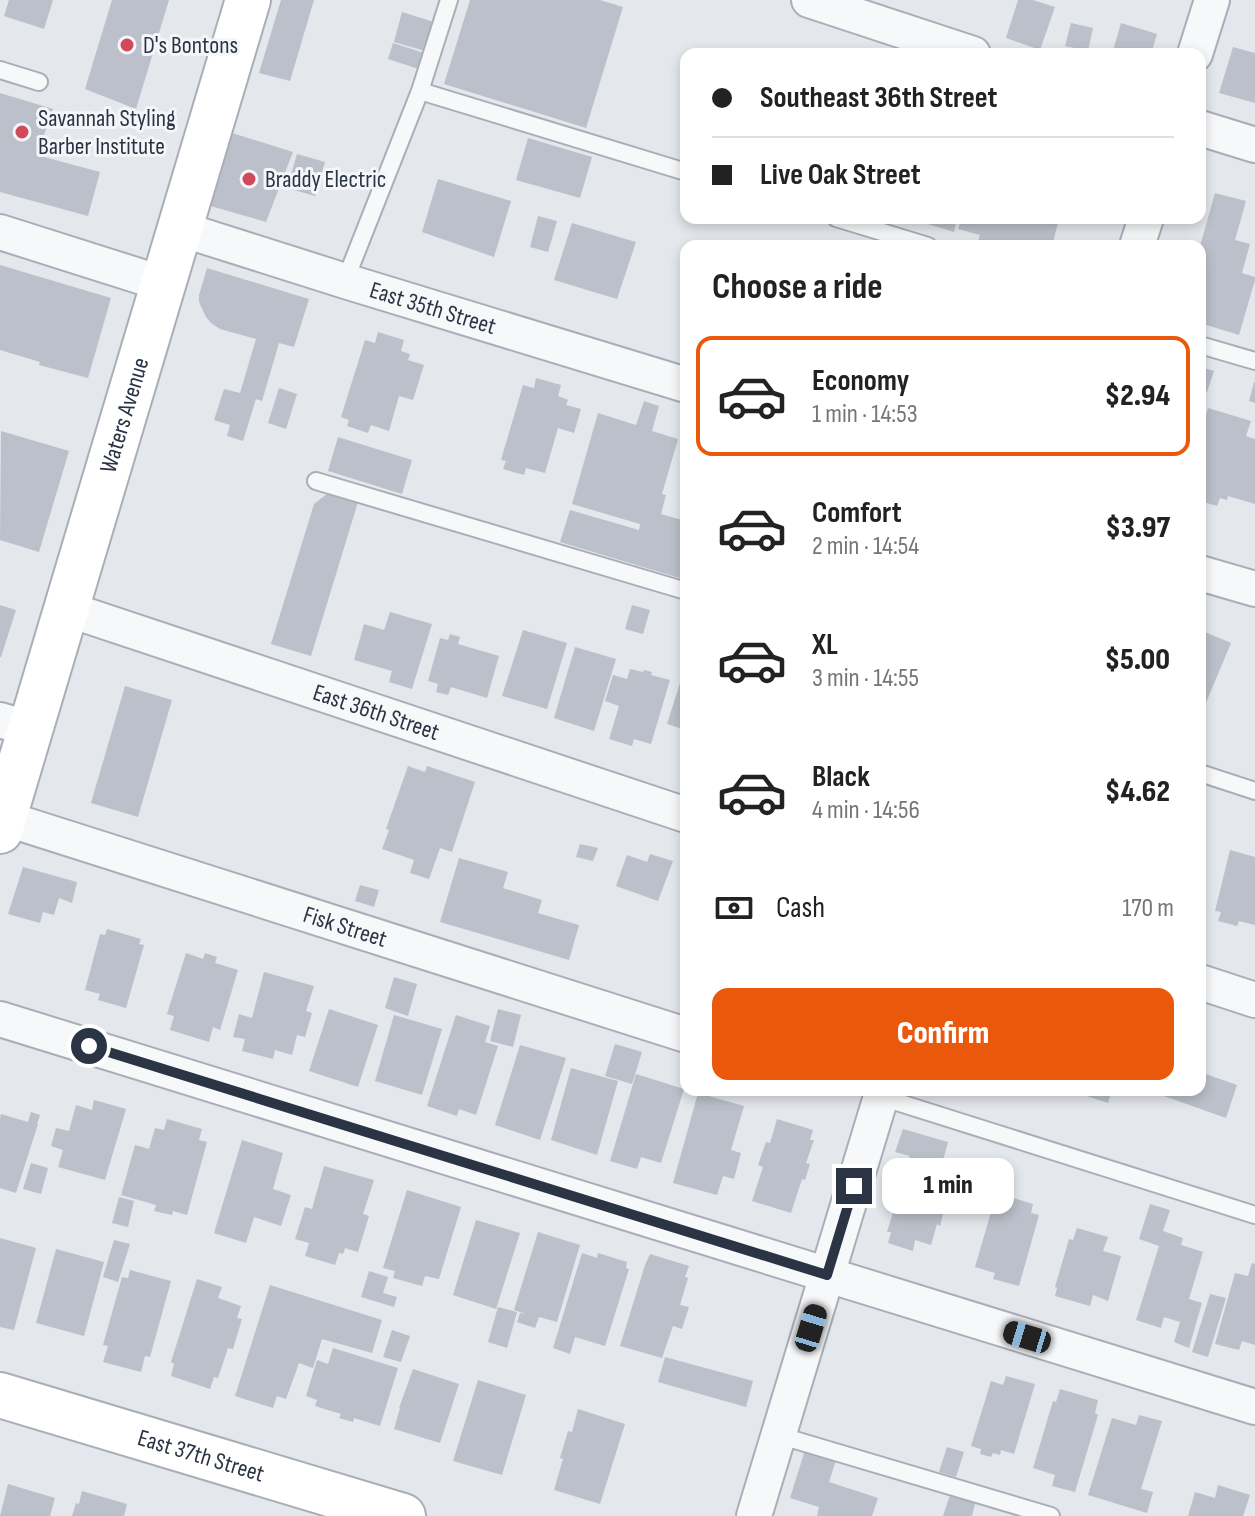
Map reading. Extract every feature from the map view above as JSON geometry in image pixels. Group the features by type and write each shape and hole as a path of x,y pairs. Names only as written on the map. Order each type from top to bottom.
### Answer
{"main road":[{"name":"Waters Avenue","path":"2,825 16,725 67,609 248,0"},
{"name":"East 37th Street","path":"0,1395 403,1516"}],"street":[{"path":"809,0 955,48"},
{"path":"1197,48 1212,0"},
{"path":"1206,130 1255,145"},
{"name":"East 35th Street","path":"181,229 680,383"},
{"path":"0,232 164,284"},
{"path":"1206,575 1255,589"},
{"name":"East 36th Street","path":"67,609 680,813"},
{"name":"Fisk Street","path":"2,825 680,1033"},
{"path":"1206,984 1255,1000"},
{"path":"0,1019 1255,1407"},
{"path":"754,1516 827,1275 873,1096"}],"lane":[{"path":"345,281 420,91 449,0"},
{"path":"0,70 39,82"},
{"path":"420,91 680,170"},
{"path":"856,224 908,240"},
{"path":"1206,347 1255,361"},
{"path":"316,481 680,589"},
{"path":"1206,775 1255,791"},
{"path":"886,1096 1255,1215"},
{"path":"778,1435 1051,1516"}],"building":[{"path":"9,0 53,0 44,29 4,16"},
{"name":"D's Bontons","path":"112,0 169,0 136,109 85,89"},
{"path":"281,0 314,0 290,81 259,73"},
{"path":"470,0 600,0 623,7 586,128 444,84"},
{"path":"1018,0 1033,0 1055,7 1041,48 1006,38"},
{"path":"402,12 434,22 425,51 394,42"},
{"path":"1071,23 1093,28 1089,48 1065,46"},
{"path":"1121,23 1157,34 1153,48 1114,48"},
{"path":"393,43 424,53 419,69 388,59"},
{"path":"1233,47 1255,53 1255,103 1219,93"},
{"name":"Savannah Styling Barber Institute","path":"0,93 53,109 37,155 100,172 88,216 0,192"},
{"name":"Braddy Electric","path":"229,132 293,152 266,222 207,205"},
{"path":"528,138 592,157 580,198 516,180"},
{"path":"297,154 325,162 315,196 287,188"},
{"path":"438,179 511,201 494,257 422,232"},
{"path":"1215,193 1246,201 1235,240 1250,244 1242,273 1255,277 1255,280 1239,335 1206,325 1206,240 1202,240"},
{"path":"538,216 557,221 548,252 530,247"},
{"path":"572,223 636,242 617,299 554,280"},
{"path":"928,224 956,224 954,232"},
{"path":"960,224 1058,224 1054,240 979,240 980,235 958,229"},
{"path":"0,265 111,298 88,378 39,365 40,362 0,350"},
{"path":"207,268 309,299 294,347 279,343 262,401 256,399 243,441 227,436 230,425 214,420 224,389 240,393 256,339 220,329 206,317 199,295"},
{"path":"378,332 404,340 401,351 410,354 408,360 424,365 413,400 399,396 389,431 371,425 368,433 347,426 349,420 341,417 365,340 375,343"},
{"path":"1206,369 1214,371 1206,392"},
{"path":"536,378 561,385 558,396 568,400 566,405 581,409 574,433 558,428 545,473 526,468 524,475 503,469 506,461 501,460 523,385 534,388"},
{"path":"1255,383 1255,403 1249,401"},
{"path":"279,388 297,394 286,429 268,423"},
{"path":"644,401 659,406 652,431 678,439 662,494 666,495 661,514 680,519 680,578 560,542 570,510 639,530 640,524 572,504 598,413 636,425"},
{"path":"1208,408 1251,421 1246,436 1255,439 1255,504 1228,496 1227,500 1220,498 1217,506 1206,503"},
{"path":"1,431 69,451 39,552 0,540"},
{"path":"338,437 412,460 402,494 328,471"},
{"path":"328,493 358,502 311,656 271,644 314,504"},
{"path":"0,605 16,610 1,657 0,657"},
{"path":"632,605 650,610 643,634 625,629"},
{"path":"390,612 432,624 412,689 389,682 392,671 354,660 364,624 384,630"},
{"path":"523,630 567,643 547,709 502,696"},
{"path":"1206,633 1231,643 1206,703"},
{"path":"450,634 460,637 458,644 499,656 487,698 451,687 448,695 436,692 438,684 428,681 440,638 448,640"},
{"path":"575,647 616,659 594,731 554,718"},
{"path":"630,669 652,672 651,675 670,680 651,744 634,739 632,746 609,739 619,706 605,701 613,675 627,679"},
{"path":"680,683 680,728 667,724"},
{"path":"125,686 172,700 138,817 91,803"},
{"path":"408,766 425,772 427,766 475,782 452,852 440,848 429,879 410,873 414,860 382,849"},
{"path":"580,844 598,848 593,861 576,857"},
{"path":"1230,850 1255,857 1255,925 1239,921 1237,926 1218,921 1221,912 1215,911"},
{"path":"650,854 673,861 658,901 616,886 627,855 647,862"},
{"path":"459,858 508,872 503,888 542,900 538,913 579,925 569,960 440,922"},
{"path":"23,867 77,882 72,903 59,898 54,915 43,912 40,923 8,914"},
{"path":"360,885 379,890 374,907 355,901"},
{"path":"107,929 141,939 139,944 144,945 126,1008 98,1000 100,994 85,990 100,934 105,935"},
{"path":"186,953 203,959 205,953 217,957 215,963 238,970 220,1030 213,1027 209,1042 170,1030 174,1016 167,1014"},
{"path":"264,972 314,986 306,1011 312,1013 305,1037 297,1035 292,1055 275,1050 273,1059 242,1051 245,1039 233,1037 239,1014 252,1018"},
{"path":"394,977 417,984 408,1016 385,1008"},
{"path":"329,1009 378,1025 358,1087 309,1071"},
{"path":"498,1009 521,1015 513,1047 490,1041"},
{"path":"394,1015 442,1029 422,1095 375,1081"},
{"path":"456,1015 490,1026 485,1042 498,1046 476,1115 459,1109 457,1116 427,1106"},
{"path":"615,1044 642,1052 632,1084 605,1076"},
{"path":"520,1045 566,1058 540,1140 495,1125"},
{"path":"571,1068 618,1081 597,1155 551,1140"},
{"path":"636,1074 680,1088 682,1096 661,1163 641,1157 637,1169 610,1161"},
{"path":"1206,1074 1237,1085 1226,1118 1164,1096 1206,1096"},
{"path":"697,1096 744,1106 731,1150 741,1153 734,1179 723,1176 717,1195 673,1183"},
{"path":"1086,1096 1110,1096 1108,1103"},
{"path":"94,1100 126,1109 105,1180 58,1167 63,1150 51,1146 56,1128 69,1131 76,1105 92,1110"},
{"path":"31,1112 40,1115 16,1193 0,1188 0,1118 1,1114 28,1122"},
{"path":"167,1119 202,1129 199,1140 207,1142 187,1215 154,1211 156,1205 121,1195 135,1145 149,1149 155,1128 164,1130"},
{"path":"777,1119 813,1130 810,1140 814,1140 806,1163 810,1164 791,1213 752,1201 763,1167 758,1165 766,1142 770,1143"},
{"path":"903,1129 948,1142 942,1164 955,1168 940,1226 937,1224 931,1245 915,1240 913,1251 888,1243 891,1232 887,1232 910,1156 895,1152"},
{"path":"242,1140 283,1153 273,1189 291,1195 281,1226 254,1217 246,1243 214,1233"},
{"path":"31,1163 48,1168 41,1194 23,1189"},
{"path":"324,1166 374,1180 363,1214 369,1216 358,1252 345,1248 343,1254 339,1253 335,1265 305,1256 309,1243 295,1239 305,1207 312,1209"},
{"path":"407,1190 461,1207 439,1279 425,1276 422,1286 393,1278 395,1271 383,1268"},
{"path":"119,1197 134,1201 128,1227 112,1223"},
{"path":"1010,1197 1033,1204 1031,1213 1039,1215 1019,1286 993,1279 995,1273 975,1267 994,1202 1008,1206"},
{"path":"1150,1204 1170,1210 1163,1231 1183,1238 1181,1245 1203,1252 1189,1299 1202,1303 1189,1348 1174,1342 1180,1322 1164,1317 1161,1328 1136,1320 1159,1246 1139,1239"},
{"path":"476,1220 520,1233 496,1309 453,1295"},
{"path":"1077,1228 1108,1237 1103,1251 1121,1256 1108,1301 1093,1295 1090,1306 1055,1296 1069,1239 1073,1240"},
{"path":"538,1232 580,1245 557,1322 539,1317 535,1328 517,1322 520,1313 526,1314 514,1310"},
{"path":"0,1238 36,1248 14,1330 0,1327"},
{"path":"114,1240 130,1244 118,1282 103,1277"},
{"path":"56,1249 104,1262 84,1336 36,1323"},
{"path":"582,1253 597,1258 598,1253 627,1262 626,1268 629,1269 605,1346 575,1337 570,1354 553,1348"},
{"path":"650,1254 689,1266 680,1305 689,1307 682,1329 673,1326 662,1358 620,1346"},
{"path":"1252,1263 1255,1264 1255,1345 1242,1341 1239,1350 1215,1344 1235,1273 1248,1276"},
{"path":"130,1270 171,1281 150,1357 145,1356 141,1372 103,1362 108,1346 103,1345 122,1277 128,1278"},
{"path":"369,1271 388,1277 383,1293 397,1297 394,1307 361,1297"},
{"path":"197,1279 222,1287 218,1298 241,1306 237,1318 242,1319 233,1349 228,1348 218,1378 214,1377 210,1389 171,1376 174,1364 171,1362"},
{"path":"270,1285 382,1320 372,1353 322,1339 313,1368 299,1363 286,1399 277,1396 273,1408 235,1396"},
{"path":"1210,1294 1226,1298 1208,1357 1192,1352"},
{"path":"498,1307 517,1312 507,1348 488,1342"},
{"path":"392,1330 410,1336 401,1362 383,1357"},
{"path":"333,1348 398,1368 380,1426 354,1418 353,1422 339,1418 341,1414 315,1406 317,1400 306,1396 317,1360 328,1364"},
{"path":"665,1357 753,1381 746,1407 658,1382"},
{"path":"413,1369 459,1384 440,1443 394,1429"},
{"path":"1006,1376 1035,1384 1014,1454 1001,1450 1000,1455 993,1453 991,1457 980,1454 981,1449 971,1446 991,1381 1003,1385"},
{"path":"478,1380 526,1395 502,1475 453,1461"},
{"path":"1060,1389 1098,1400 1095,1413 1098,1415 1075,1492 1052,1486 1055,1475 1033,1468 1053,1401 1056,1402"},
{"path":"578,1409 625,1424 600,1504 554,1490 568,1431 572,1432"},
{"path":"1139,1415 1162,1421 1141,1489 1153,1492 1147,1513 1088,1495 1112,1418 1136,1425"},
{"path":"806,1447 837,1457 829,1482 878,1498 872,1516 817,1516 819,1507 790,1498"},
{"path":"947,1447 964,1452 956,1477 939,1472"},
{"path":"8,1484 55,1498 50,1516 0,1516"},
{"path":"1218,1485 1250,1495 1243,1516 1188,1516 1195,1492 1215,1498"},
{"path":"82,1491 127,1504 124,1516 72,1516"},
{"path":"951,1492 976,1500 972,1516 943,1516"}],"place":[{"name":"D's Bontons","path":"127,45"},
{"name":"Savannah Styling Barber Institute","path":"22,132"},
{"name":"Braddy Electric","path":"249,179"}],"route":[{"path":"89,1046 827,1275 854,1186"}]}
